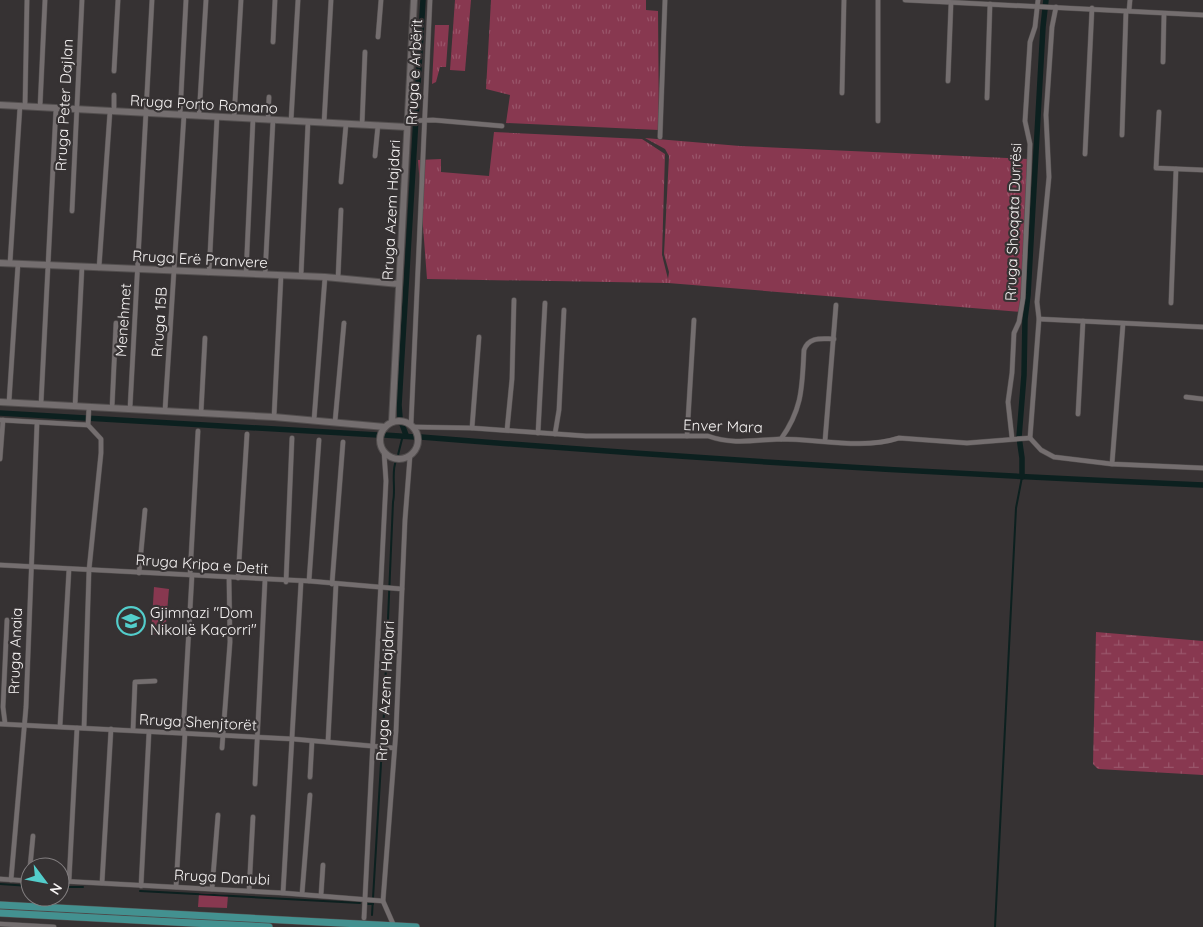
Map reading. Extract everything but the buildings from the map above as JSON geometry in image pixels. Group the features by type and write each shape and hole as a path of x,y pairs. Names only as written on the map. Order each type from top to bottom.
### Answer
{"main road":[{"path":"0,905 416,927"},
{"path":"0,913 269,927"}],"street":[{"path":"10,263 22,106 27,0"},
{"path":"40,107 45,0"},
{"name":"Rruga Peter Dajlan","path":"72,211 75,109 82,0"},
{"path":"114,71 118,0"},
{"name":"Menehmet","path":"130,408 148,113 152,0"},
{"name":"Rruga 15B","path":"165,410 175,272 186,0"},
{"path":"200,116 206,0"},
{"path":"234,118 241,0"},
{"path":"273,42 275,0"},
{"path":"291,121 298,0"},
{"path":"324,123 331,0"},
{"path":"378,37 381,0"},
{"name":"Rruga Azem Hajdari","path":"392,422 414,0"},
{"name":"Rruga e Arbërit","path":"412,426 423,121 430,0"},
{"path":"660,137 665,0"},
{"path":"842,93 844,0"},
{"path":"878,0 878,121"},
{"path":"904,0 1203,15"},
{"name":"Rruga Shoqata Durrësi","path":"1012,438 1008,402 1014,333 1019,322 1023,298 1030,144 1025,121 1030,42 1036,27 1040,6 1038,0"},
{"path":"1122,135 1130,0"},
{"path":"948,80 951,3"},
{"path":"987,98 989,3"},
{"path":"1054,7 1046,115 1050,161 1037,302 1039,319 1029,438 1041,450 1054,457 1112,464 1203,468"},
{"path":"1085,154 1092,8"},
{"path":"1163,62 1164,14"},
{"path":"362,125 365,52"},
{"path":"100,268 114,95"},
{"path":"265,275 270,120 269,97"},
{"name":"Rruga Porto Romano","path":"0,105 362,125 409,123"},
{"path":"41,404 50,265 56,108"},
{"path":"1160,112 1156,168 1203,170"},
{"path":"209,273 217,117"},
{"path":"246,274 253,119"},
{"path":"409,123 423,121 502,126"},
{"path":"302,276 308,122"},
{"path":"341,182 346,124"},
{"path":"375,156 378,125"},
{"path":"1171,303 1176,169"},
{"path":"338,278 341,210"},
{"name":"Rruga Erë Pranvere","path":"0,263 326,277 399,284"},
{"path":"9,402 18,264"},
{"path":"75,406 82,267"},
{"path":"274,417 281,276"},
{"path":"314,420 326,277"},
{"path":"507,430 512,379 514,300"},
{"path":"538,432 545,303"},
{"path":"825,441 836,305"},
{"path":"554,434 559,410 564,310"},
{"path":"1039,319 1203,328"},
{"path":"687,436 694,320"},
{"path":"1078,414 1083,321"},
{"path":"335,422 344,323"},
{"path":"112,408 116,324"},
{"path":"1112,464 1123,324"},
{"path":"472,428 480,337"},
{"path":"201,413 205,338"},
{"path":"781,439 795,417 801,398 804,350 807,343 812,340 834,339"},
{"path":"1186,397 1203,399"},
{"path":"0,402 274,417 385,427 392,422 400,421 412,426"},
{"path":"88,424 89,407"},
{"path":"0,459 1,420 88,424 102,439 90,570 84,728"},
{"name":"Rruga Anaia","path":"11,880 26,707 30,567 38,423"},
{"name":"Rruga Azem Hajdari","path":"394,926 384,901 410,456 418,442 412,426"},
{"name":"Enver Mara","path":"412,426 554,434 708,436 734,442 781,439 859,443 900,438 967,443 1029,438"},
{"name":"Rruga Azem Hajdari","path":"364,918 367,899 376,745 380,588 386,481 384,452 380,441 385,427"},
{"path":"176,887 198,431"},
{"path":"238,578 247,434"},
{"path":"286,582 292,438"},
{"path":"309,582 319,440"},
{"path":"328,741 334,584 343,442"},
{"path":"384,452 394,458 410,456"},
{"path":"139,573 146,510"},
{"name":"Rruga Kripa e Detit","path":"0,566 191,575 402,589"},
{"path":"60,726 69,569"},
{"path":"222,748 230,642 229,578"},
{"path":"255,784 265,580"},
{"path":"284,893 301,582"},
{"path":"3,724 7,620"},
{"path":"132,730 134,682 155,681"},
{"name":"Rruga Shenjtorët","path":"3,724 312,740 394,748"},
{"path":"70,864 78,728"},
{"path":"102,883 111,729"},
{"path":"141,886 149,732"},
{"path":"310,778 312,740"},
{"path":"302,894 310,795"},
{"path":"212,889 218,815"},
{"path":"249,891 253,817"},
{"path":"31,857 33,836"},
{"path":"321,895 323,865"},
{"path":"0,879 20,880"},
{"name":"Rruga Danubi","path":"70,881 321,895 384,901"},
{"path":"0,924 54,927"}],"green space":[{"path":"455,0 471,0 465,71 450,70"},
{"path":"491,0 646,0 646,10 658,11 659,130 506,123 510,95 486,89"},
{"path":"435,25 449,25 446,67 440,67 436,82 432,84"},
{"path":"494,132 642,139 665,154 662,255 668,279 669,272 664,254 669,156 665,149 645,138 740,146 1028,159 1022,312 668,283 427,279 418,160 441,159 441,172 489,176"},
{"path":"154,587 169,589 165,635 151,634"},
{"path":"1096,632 1203,641 1203,775 1098,769 1093,764"},
{"path":"199,893 228,895 227,908 198,907"}],"waterway":[{"path":"400,418 399,405 423,0"},
{"path":"1022,477 1019,437 1046,0"},
{"path":"0,413 378,435"},
{"path":"402,424 406,435"},
{"path":"384,435 415,437"},
{"path":"398,455 402,439 406,435"},
{"path":"421,437 812,465 1203,485"},
{"path":"372,915 384,713 394,470 396,461"},
{"path":"995,927 1016,508 1022,477"},
{"path":"0,884 20,885"},
{"path":"70,887 83,887"},
{"path":"140,891 360,903"},
{"path":"367,904 373,904"}],"place":[{"name":"Gjimnazi \"Dom Nikollë Kaçorri\"","path":"131,621"}]}
